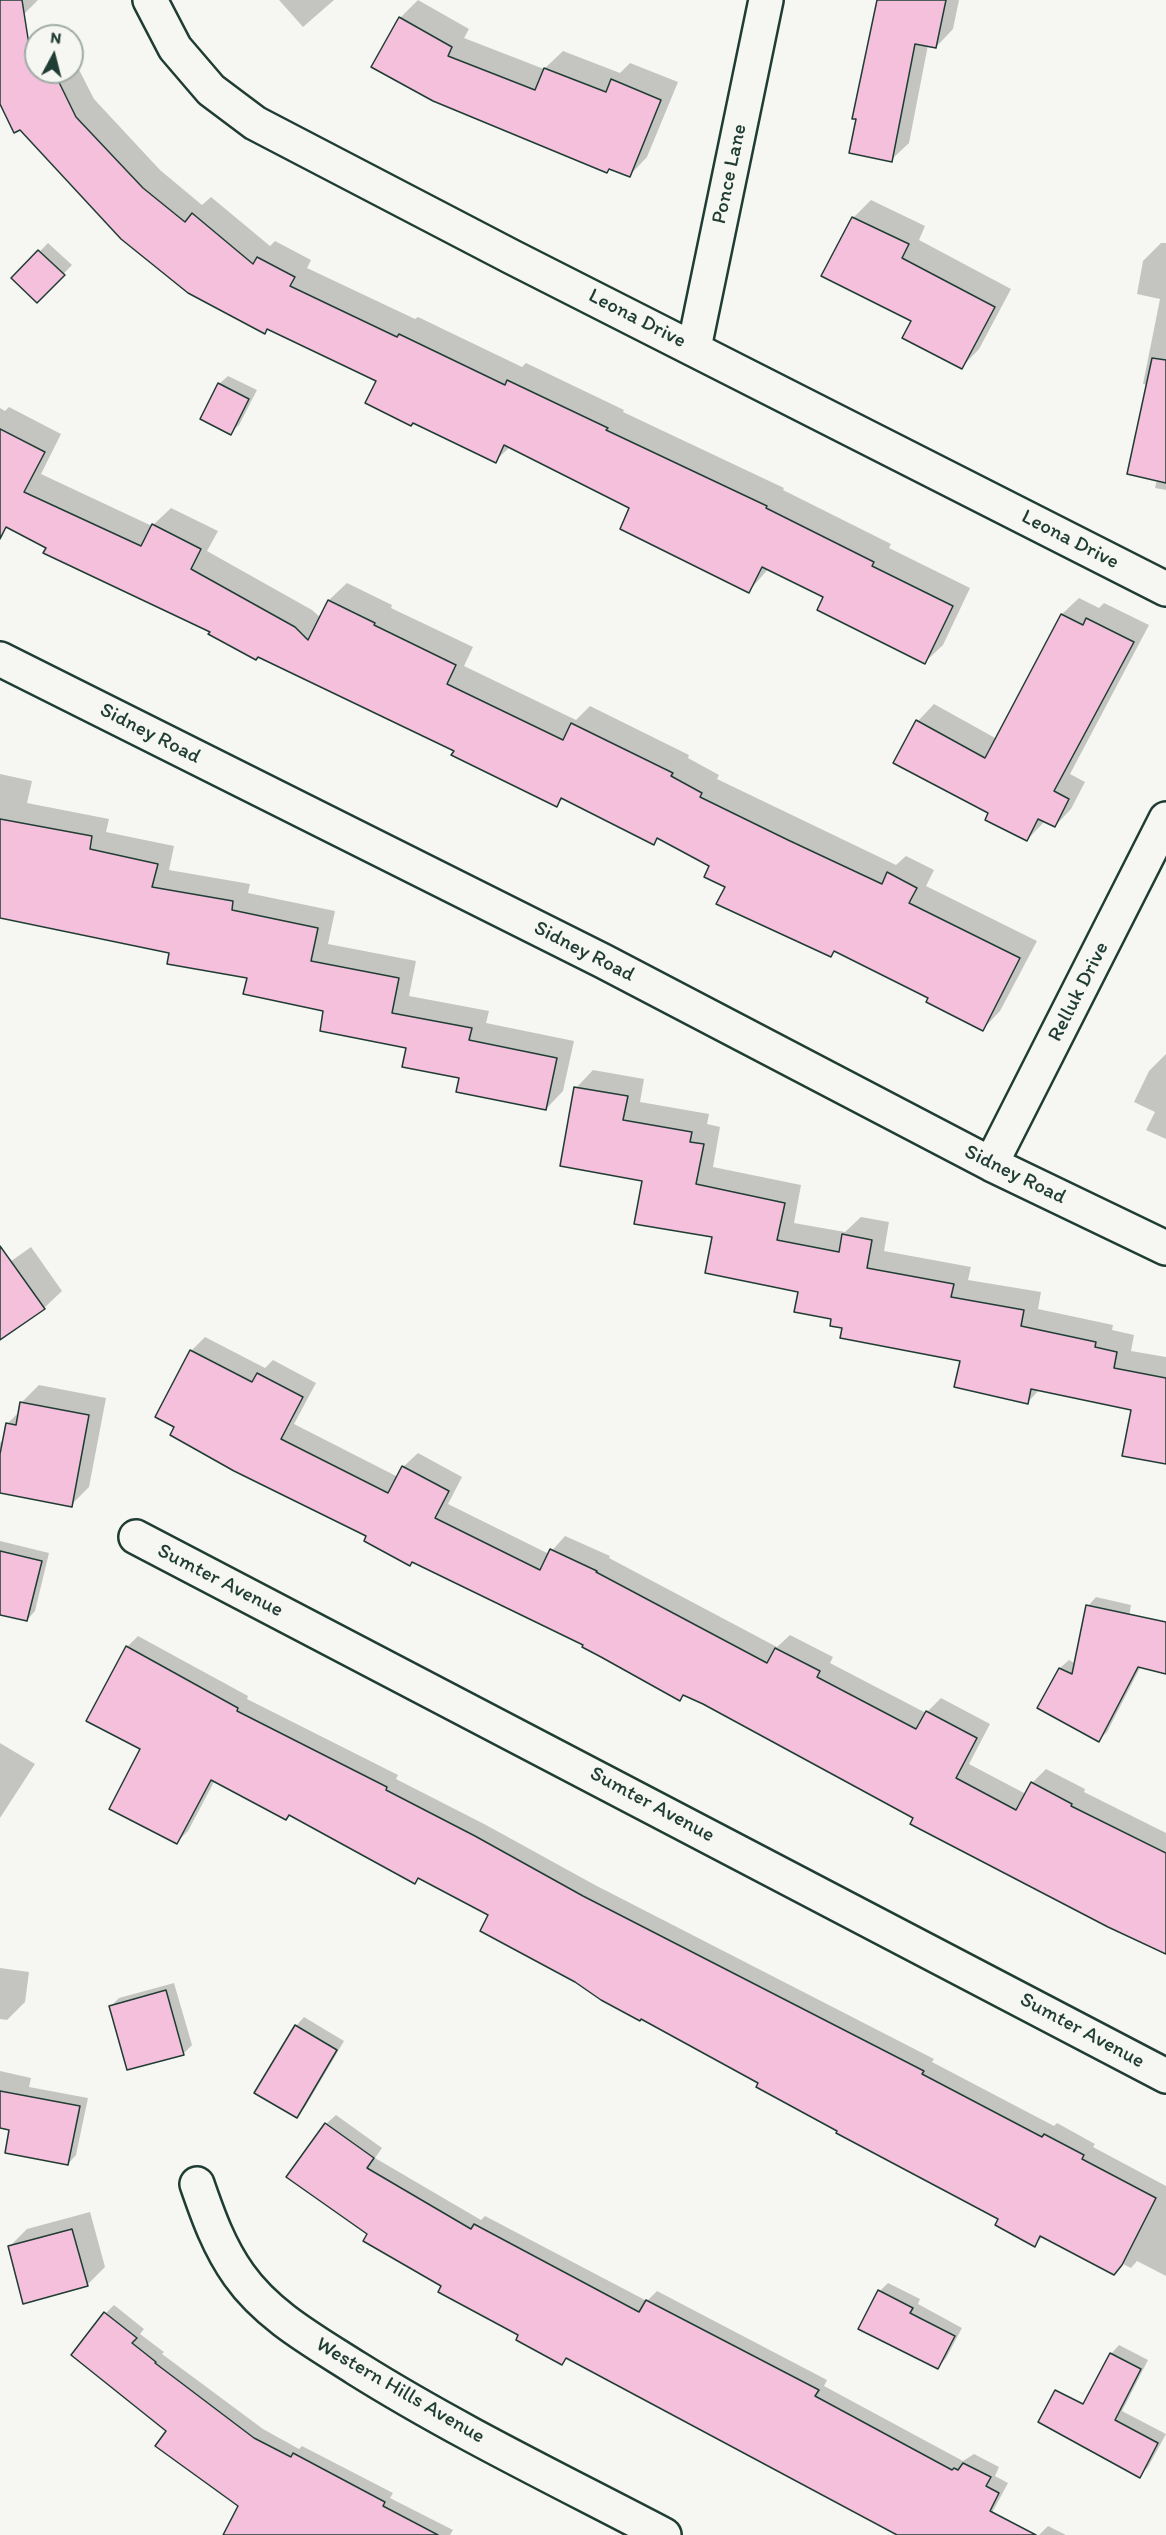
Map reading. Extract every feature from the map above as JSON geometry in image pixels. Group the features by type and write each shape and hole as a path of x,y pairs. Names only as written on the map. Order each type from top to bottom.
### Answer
{"street":[{"name":"Leona Drive","path":"150,0 175,48 211,90 255,123 512,257 1166,589"},
{"name":"Ponce Lane","path":"694,348 766,0"},
{"name":"Sidney Road","path":"0,659 603,961 991,1164 1166,1248"},
{"name":"Relluk Drive","path":"991,1164 1166,819"},
{"name":"Sumter Avenue","path":"136,1537 1166,2076"},
{"name":"Western Hills Avenue","path":"197,2184 218,2243 239,2276 265,2305 296,2331 411,2402 664,2535"}],"building":[{"path":"0,0 22,0 26,24 24,84 60,84 76,117 143,188 185,222 192,213 253,264 257,257 295,277 290,286 397,337 399,334 505,385 507,380 608,428 606,430 767,506 766,508 874,562 872,566 953,606 925,664 817,610 823,597 762,567 749,593 620,529 629,508 504,445 496,463 413,423 411,426 365,403 376,381 267,329 265,334 188,293 121,239 20,130 14,133 0,104"},
{"path":"877,0 946,0 936,48 915,44 892,162 849,153 856,119 852,119"},
{"path":"399,17 452,47 448,56 535,90 544,68 606,92 611,79 661,100 630,177 609,169 607,173 433,101 371,67"},
{"path":"852,217 909,244 902,258 995,307 962,369 902,338 911,321 821,276"},
{"path":"38,250 65,275 37,303 11,278"},
{"path":"1152,358 1166,360 1166,483 1127,474"},
{"path":"218,383 249,399 231,435 200,419"},
{"path":"0,429 45,452 24,492 141,546 152,524 201,549 191,569 295,627 308,640 328,600 456,665 447,684 563,740 571,723 673,773 671,776 702,793 700,797 788,840 882,884 887,872 917,888 909,903 1020,958 983,1031 926,1002 928,998 834,951 831,957 716,904 725,887 704,877 709,866 657,838 654,845 561,798 557,807 451,755 454,751 258,657 256,660 208,634 210,632 43,553 46,548 6,527 0,539"},
{"path":"1061,614 1083,625 1086,618 1134,642 1054,791 1069,799 1055,827 1038,819 1027,841 985,820 988,813 893,763 916,720 985,758"},
{"path":"0,819 92,836 90,849 158,864 152,887 233,901 232,910 318,928 311,961 399,978 392,1013 472,1028 469,1040 557,1058 546,1110 456,1092 459,1078 402,1067 406,1048 320,1031 323,1011 243,994 247,978 167,964 169,953 0,918"},
{"path":"574,1087 628,1096 623,1120 692,1132 690,1142 704,1144 696,1184 785,1203 777,1240 839,1252 842,1234 872,1240 867,1268 954,1284 951,1297 1024,1310 1021,1326 1096,1342 1095,1347 1117,1352 1114,1368 1166,1378 1166,1464 1122,1456 1131,1410 1031,1389 1028,1404 954,1387 960,1361 840,1338 842,1328 830,1326 831,1319 794,1312 798,1292 705,1273 712,1237 634,1224 642,1181 560,1166"},
{"path":"0,1246 45,1309 0,1340"},
{"path":"190,1350 252,1382 257,1373 303,1397 281,1439 388,1493 402,1466 449,1491 435,1518 540,1570 550,1549 597,1571 767,1663 775,1648 820,1671 817,1677 916,1729 926,1711 977,1738 956,1778 1016,1810 1031,1782 1072,1804 1071,1806 1166,1853 1166,1954 1108,1927 910,1824 913,1818 703,1704 683,1695 680,1701 582,1647 583,1645 412,1562 410,1566 364,1541 366,1536 234,1471 170,1435 174,1427 155,1417"},
{"path":"20,1402 89,1415 72,1507 0,1493 0,1454 6,1423 16,1425"},
{"path":"0,1551 42,1561 27,1621 0,1615"},
{"path":"1086,1605 1166,1622 1166,1674 1138,1667 1099,1742 1037,1708 1059,1668 1072,1674"},
{"path":"126,1646 238,1708 237,1711 387,1787 386,1790 583,1896 924,2071 922,2074 1042,2137 1044,2134 1084,2155 1082,2159 1156,2198 1122,2265 1114,2275 1040,2236 1035,2247 995,2225 998,2219 836,2133 837,2131 756,2087 758,2083 641,2019 640,2021 601,2000 575,1982 480,1931 488,1915 418,1878 415,1884 289,1815 286,1820 211,1780 177,1844 109,1809 140,1749 86,1721"},
{"path":"166,1990 184,2055 127,2070 109,2006"},
{"path":"295,2025 337,2050 297,2118 254,2093"},
{"path":"0,2091 80,2106 68,2165 5,2153 9,2130 0,2128"},
{"path":"325,2123 374,2158 367,2168 471,2229 474,2224 639,2312 646,2300 819,2390 815,2396 952,2470 954,2468 958,2470 963,2463 991,2477 986,2486 999,2493 990,2511 1036,2535 897,2535 566,2358 562,2365 516,2340 518,2335 438,2292 441,2286 363,2241 367,2234 286,2177"},
{"path":"72,2229 88,2286 23,2304 8,2246"},
{"path":"878,2290 913,2308 910,2313 955,2336 938,2369 858,2329"},
{"path":"104,2312 137,2338 132,2343 155,2363 254,2438 291,2457 293,2453 385,2502 383,2506 438,2535 223,2535 238,2506 155,2446 166,2431 71,2355"},
{"path":"1110,2353 1141,2369 1115,2420 1158,2443 1140,2478 1038,2422 1055,2390 1083,2404"}]}
